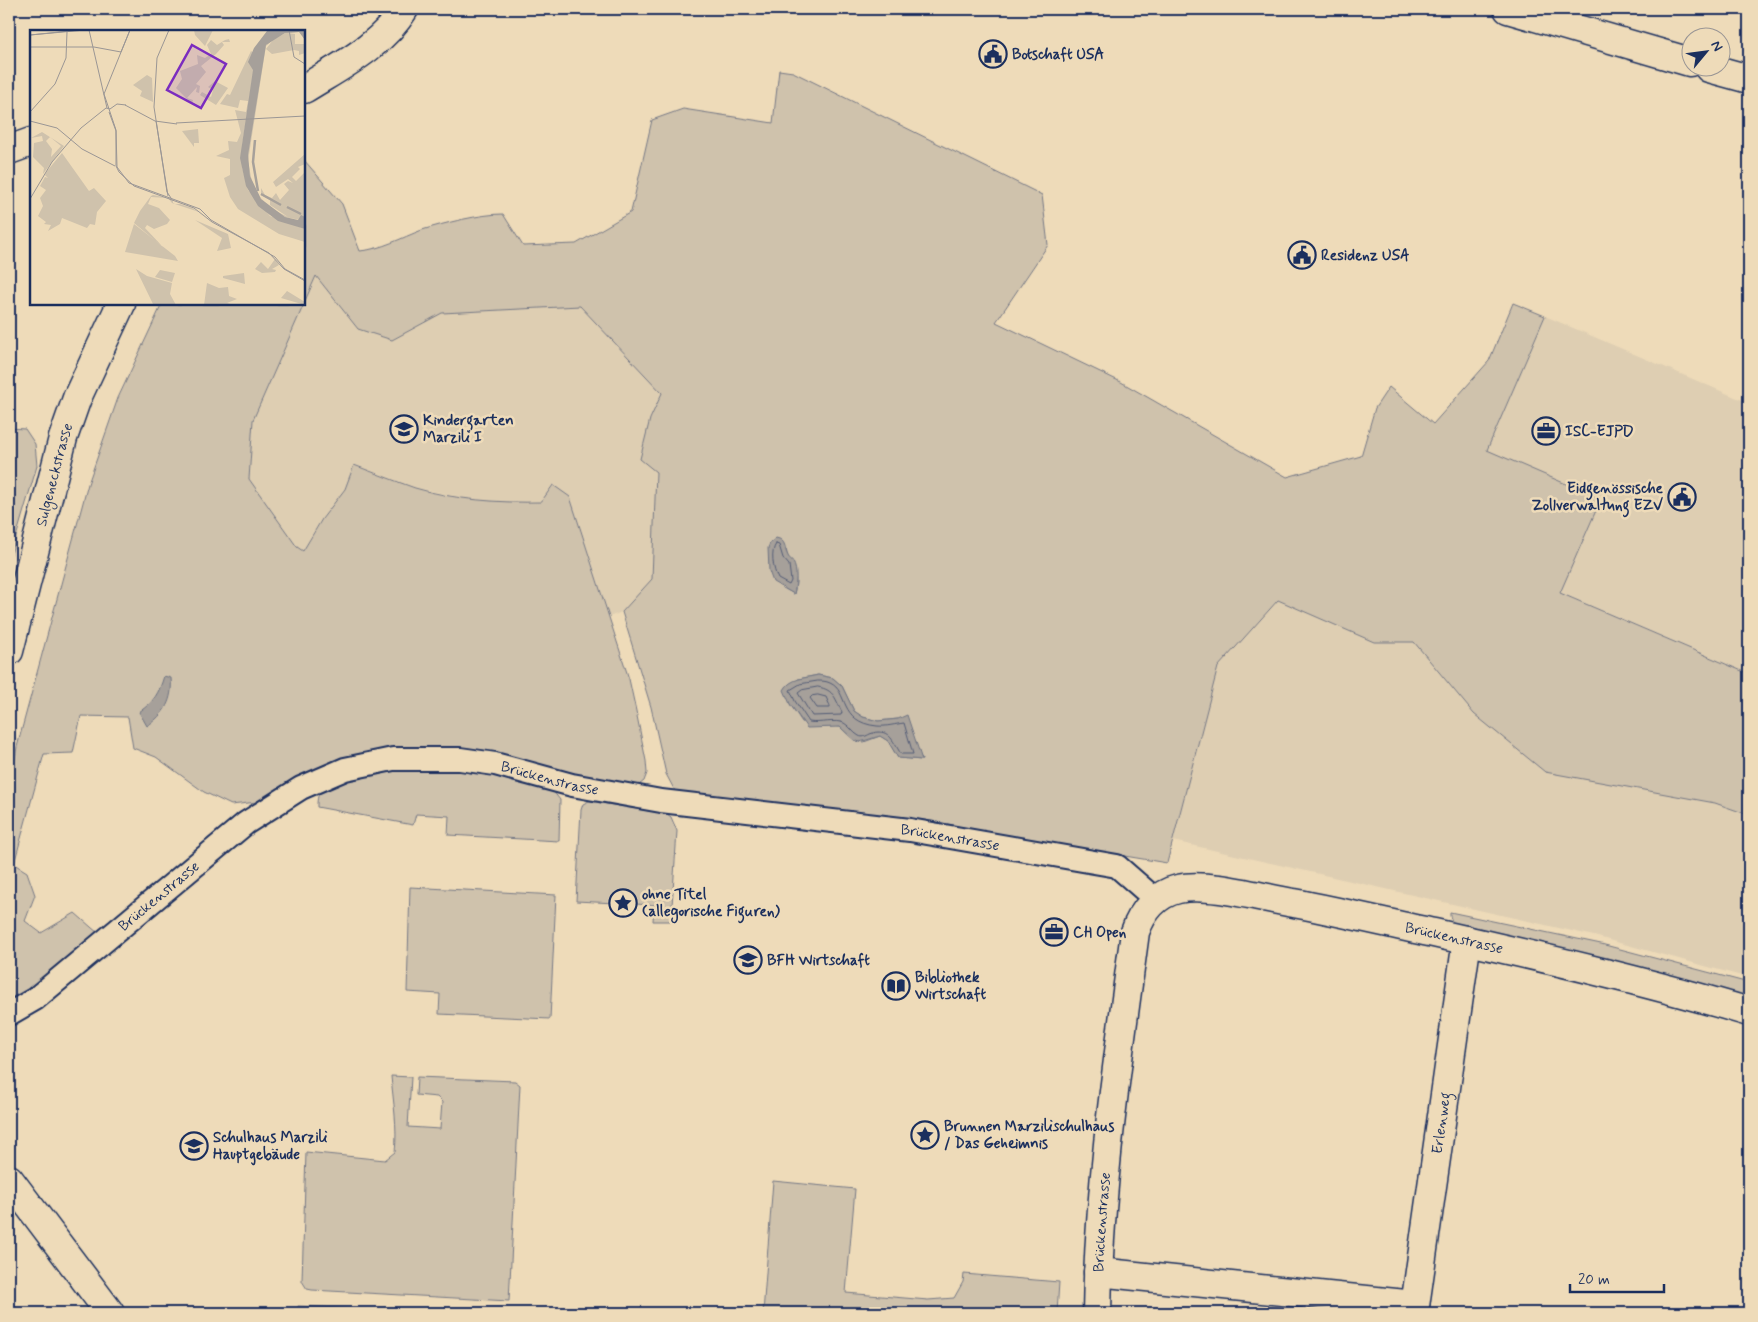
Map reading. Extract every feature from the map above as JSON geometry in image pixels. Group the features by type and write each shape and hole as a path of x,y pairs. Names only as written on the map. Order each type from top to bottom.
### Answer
{"street":[{"path":"305,89 363,51 386,33 404,9"},
{"path":"1508,9 1680,59"},
{"path":"1730,74 1749,79"},
{"path":"9,136 30,138"},
{"path":"9,150 30,142"},
{"name":"Sulgeneckstrasse","path":"9,651 63,438 77,398 121,305"},
{"name":"Brückenstrasse","path":"9,1014 36,999 246,823 273,804 301,788 345,769 393,759 460,758 495,764 572,785 661,801 910,830 1117,866 1156,900"},
{"name":"Brückenstrasse","path":"1097,1313 1107,1141 1135,932 1144,913 1156,900 1168,892 1178,889 1203,887 1342,912 1508,949 1749,1012"},
{"name":"Erlenweg","path":"1098,1272 1415,1309 1467,940"},
{"path":"9,1179 100,1310"}],"shaded area":[{"path":"779,70 793,72 1042,195 1048,245 996,322 1121,382 1287,477 1361,456 1375,408 1389,387 1433,424 1489,361 1513,303 1545,316 1487,450 1601,499 1560,593 1749,674 1749,815 1715,803 1545,772 1474,714 1414,642 1374,642 1278,600 1218,667 1167,863 1028,840 932,821 679,794 675,791 666,774 651,707 622,612 652,579 656,472 640,459 650,419 662,393 580,306 442,313 392,340 358,329 316,276 305,301 305,161 342,204 360,251 384,246 422,230 473,217 494,214 503,214 523,246 576,244 631,212 652,120 683,109 773,123","holes":["786,549 796,580 794,594 778,585","818,675 833,678 842,686 854,711 863,717 878,721 898,719 922,760 898,758 888,741 880,736 864,742 854,740 840,727 802,722 790,704 798,679"]},
{"path":"316,276 358,329 392,340 442,313 580,306 662,393 650,419 656,472 652,579 622,612 609,617 570,497 552,485 541,502 505,503 474,500 416,488 355,465 345,489 322,519 304,551 297,548 249,479 253,420 303,305 305,305"},
{"path":"162,305 304,305 253,420 249,479 297,547 303,551 322,519 345,489 354,465 415,488 462,498 509,502 541,502 553,485 570,497 629,679 646,761 647,773 644,781 635,788 469,751 282,787 257,802 231,805 204,792 156,757 133,748 128,717 81,716 73,753 44,754 14,864 27,872 35,895 25,921 41,933 75,913 99,934 40,983 9,1004 9,793 17,747 88,484 118,398"},
{"path":"1545,316 1749,403 1749,674 1560,593 1487,450"},
{"path":"9,428 25,429 35,444 37,466 9,561"},
{"path":"1278,600 1374,642 1414,642 1474,714 1749,815 1749,978 1594,936 1173,841 1218,667"},
{"path":"394,769 459,769 489,774 553,791 560,800 559,841 448,835 449,816 416,814 413,825 317,807 317,799 321,791 335,783"},
{"path":"589,801 667,814 671,817 677,831 671,921 653,921 654,905 576,901 581,810 583,804"},
{"path":"410,887 556,895 550,1019 439,1014 440,994 407,992"},
{"path":"1450,912 1601,944 1749,983 1749,998 1453,924"},
{"path":"391,1076 411,1077 408,1127 440,1129 442,1102 437,1097 416,1095 417,1077 515,1081 520,1085 509,1301 312,1290 307,1289 302,1281 306,1152 385,1160 395,1152 396,1124"},
{"path":"773,1181 855,1189 846,1293 928,1300 954,1298 963,1282 964,1274 1059,1282 1057,1313 763,1313"},
{"path":"298,1306 439,1313 298,1313"}],"water":[{"path":"776,538 784,543 788,556 796,569 794,594 773,582 769,571 768,548 770,543"},
{"path":"818,675 833,678 842,686 854,711 863,717 878,721 898,719 907,715 922,760 898,758 888,741 880,736 860,742 854,740 840,727 807,728 790,704 784,690 794,681"},
{"path":"164,676 171,678 169,700 159,717 147,726 139,712 149,705 155,697"}],"place":[{"name":"Botschaft USA","path":"993,54"},
{"name":"Residenz USA","path":"1302,255"},
{"name":"Kindergarten Marzili I","path":"404,429"},
{"name":"ISC-EJPD","path":"1546,431"},
{"name":"Eidgenössische Zollverwaltung EZV","path":"1682,497"},
{"name":"ohne Titel (allegorische Figuren)","path":"623,903"},
{"name":"CH Open","path":"1054,932"},
{"name":"BFH Wirtschaft","path":"748,960"},
{"name":"Bibliothek Wirtschaft","path":"896,986"},
{"name":"Brunnen Marzilischulhaus / Das Geheimnis","path":"925,1135"},
{"name":"Schulhaus Marzili Hauptgebäude","path":"194,1146"}]}
